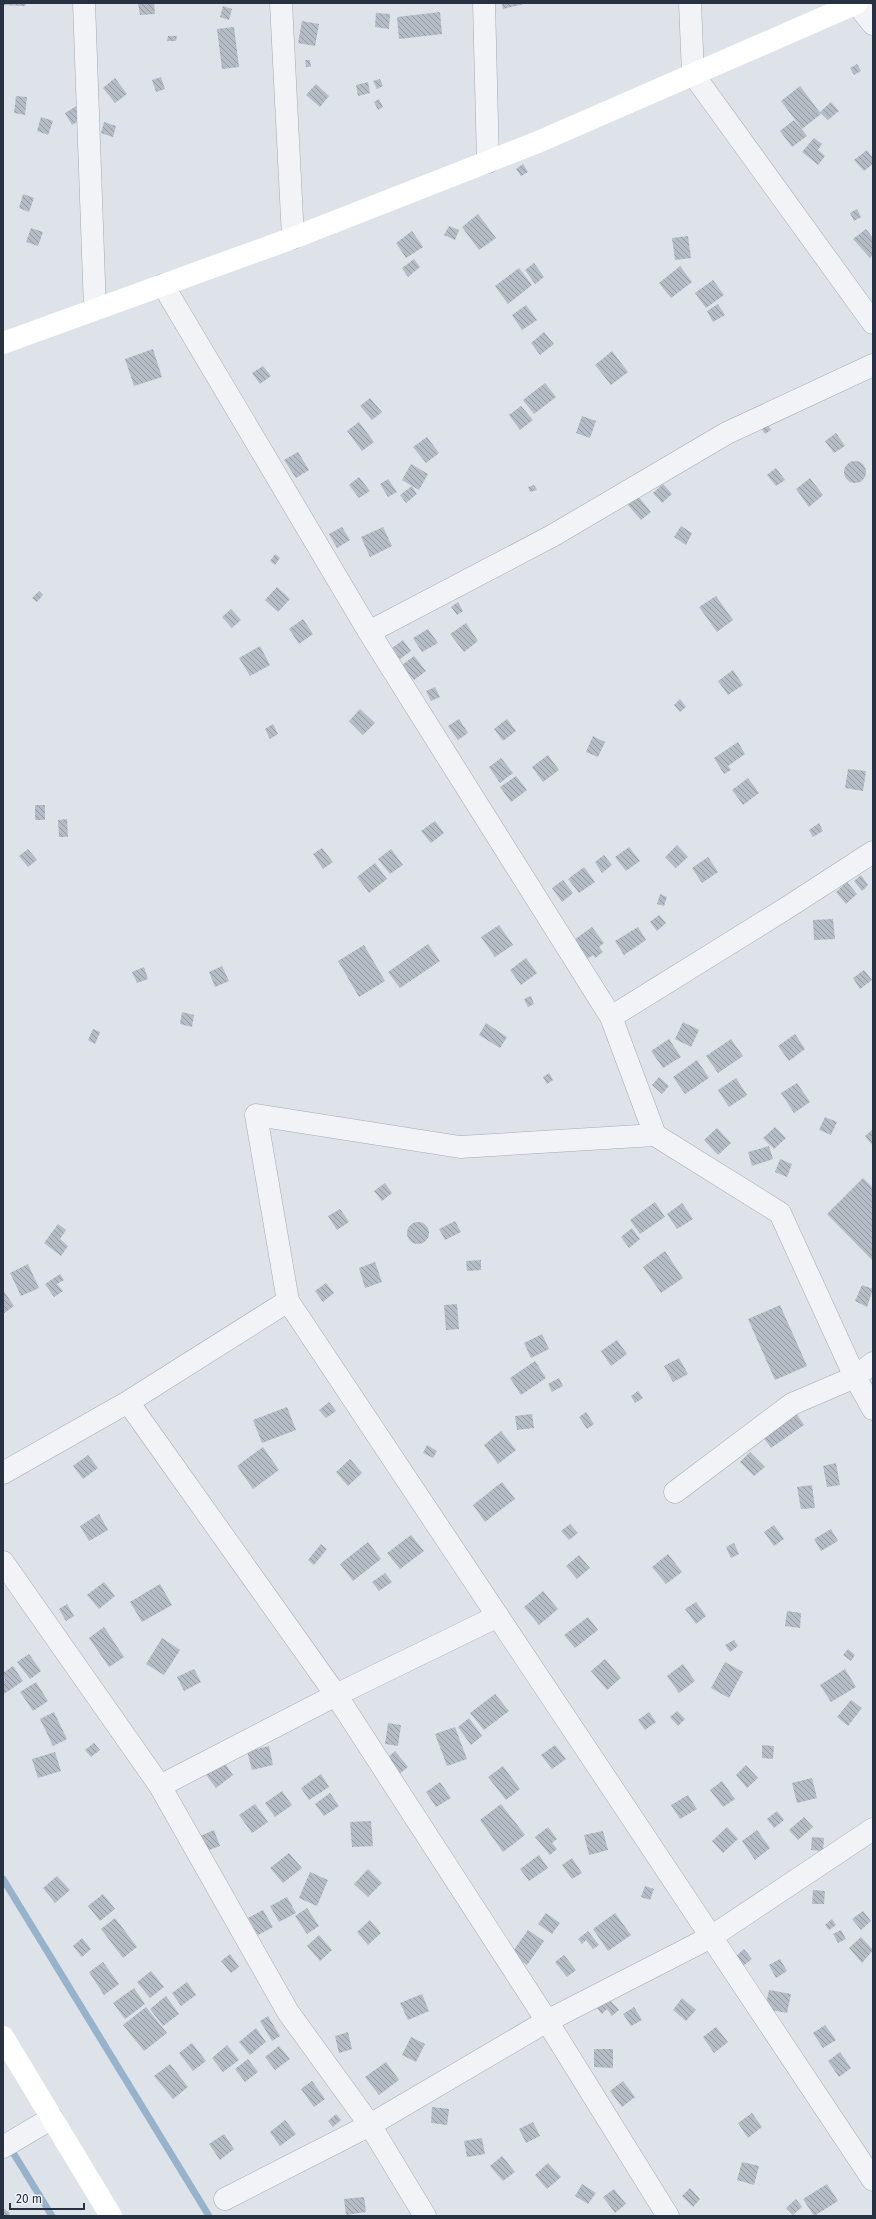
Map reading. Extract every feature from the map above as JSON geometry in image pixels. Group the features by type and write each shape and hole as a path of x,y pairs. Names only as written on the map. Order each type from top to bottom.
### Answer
{"street":[{"path":"84,3 95,309"},
{"path":"281,3 293,238"},
{"path":"484,3 488,162"},
{"path":"690,3 693,74 873,323"},
{"path":"3,343 293,238 488,162 538,142 857,3 873,24"},
{"path":"163,285 369,632 611,1017 655,1135"},
{"path":"369,632 552,536 727,433 873,365"},
{"path":"611,1017 785,909 873,852"},
{"path":"873,1409 855,1378 780,1213 655,1135 460,1147 256,1115 288,1301 873,2180"},
{"path":"3,1473 128,1402 288,1301"},
{"path":"675,1492 792,1404 855,1378 873,1364"},
{"path":"128,1402 336,1695 547,2021 668,2216"},
{"path":"3,1562 160,1786 288,2012 370,2125 425,2216"},
{"path":"160,1786 336,1695 498,1616"},
{"path":"225,2199 370,2125 547,2021 711,1937 873,1829"},
{"path":"3,2038 111,2216"},
{"path":"3,2147 52,2118"}],"building":[{"path":"3,3 26,3 25,6 3,5"},
{"path":"138,3 154,3 155,14 140,15"},
{"path":"502,3 524,3 524,4 503,9"},
{"path":"223,6 232,9 229,20 220,17"},
{"path":"440,12 442,34 399,39 397,17"},
{"path":"376,13 390,14 389,29 375,27"},
{"path":"302,21 319,24 315,46 298,43"},
{"path":"234,27 239,67 222,69 217,29"},
{"path":"168,36 177,36 176,41 167,41"},
{"path":"305,60 310,60 311,67 306,67"},
{"path":"857,64 861,71 854,75 850,68"},
{"path":"161,77 165,89 156,92 152,80"},
{"path":"115,78 127,94 115,103 103,88"},
{"path":"380,79 383,86 377,89 373,81"},
{"path":"368,82 370,93 358,96 356,85"},
{"path":"316,84 329,96 320,107 306,95"},
{"path":"800,86 821,114 802,129 781,101"},
{"path":"16,96 27,97 25,115 14,113"},
{"path":"379,99 383,107 378,110 374,102"},
{"path":"831,102 839,111 828,120 820,112"},
{"path":"78,105 85,117 72,125 65,113"},
{"path":"41,117 53,121 48,135 37,131"},
{"path":"794,120 807,136 792,147 780,131"},
{"path":"104,122 116,126 113,137 101,133"},
{"path":"814,138 822,144 818,150 825,156 818,165 802,152"},
{"path":"867,150 873,158 873,164 864,171 854,160"},
{"path":"523,164 528,172 521,176 516,169"},
{"path":"23,194 34,198 29,212 19,208"},
{"path":"857,209 861,217 854,221 850,213"},
{"path":"478,214 496,238 479,250 462,227"},
{"path":"449,226 459,230 455,240 444,235"},
{"path":"31,228 43,232 38,246 26,242"},
{"path":"866,229 873,238 873,255 870,258 853,239"},
{"path":"412,231 423,247 406,258 396,243"},
{"path":"688,236 691,258 675,260 672,238"},
{"path":"414,259 420,267 408,277 402,268"},
{"path":"534,263 544,277 535,284 525,270"},
{"path":"680,266 692,282 671,298 659,283"},
{"path":"519,268 532,285 508,304 495,286"},
{"path":"713,280 724,295 706,308 695,293"},
{"path":"718,304 725,315 713,322 707,311"},
{"path":"526,305 537,320 522,330 512,315"},
{"path":"544,332 554,344 540,355 531,343"},
{"path":"153,349 162,377 134,386 125,359"},
{"path":"612,351 628,372 611,385 595,365"},
{"path":"263,366 271,376 260,384 252,373"},
{"path":"545,383 556,397 534,414 523,400"},
{"path":"370,398 382,412 372,420 360,406"},
{"path":"521,406 533,420 520,430 509,415"},
{"path":"582,416 596,421 590,438 576,433"},
{"path":"359,422 374,442 362,451 347,431"},
{"path":"766,423 771,430 765,434 760,427"},
{"path":"836,433 845,446 834,453 825,441"},
{"path":"427,437 439,453 426,463 413,447"},
{"path":"298,452 309,470 296,478 284,460"},
{"path":"855,461 863,464 866,472 863,480 855,483 847,480 844,472 847,464"},
{"path":"411,464 428,474 419,490 402,480"},
{"path":"776,468 785,480 776,486 767,475"},
{"path":"359,477 370,491 359,498 349,485"},
{"path":"810,478 823,495 809,507 796,489"},
{"path":"388,479 397,492 388,497 380,484"},
{"path":"663,484 672,494 662,503 653,493"},
{"path":"534,485 537,490 530,492 528,487"},
{"path":"412,486 417,494 406,503 400,495"},
{"path":"638,496 651,512 641,520 628,505"},
{"path":"681,526 692,533 686,545 674,537"},
{"path":"342,527 350,540 337,548 329,534"},
{"path":"383,527 392,546 370,557 361,537"},
{"path":"275,554 280,558 275,565 270,561"},
{"path":"277,587 290,599 278,612 265,600"},
{"path":"39,591 43,595 37,602 32,598"},
{"path":"716,596 733,620 717,632 699,607"},
{"path":"458,602 463,611 457,615 451,607"},
{"path":"231,609 241,620 232,628 222,617"},
{"path":"303,619 313,634 299,644 289,629"},
{"path":"466,623 478,641 464,652 450,634"},
{"path":"428,629 438,643 422,652 413,638"},
{"path":"403,640 411,651 400,659 392,648"},
{"path":"260,646 270,665 250,676 239,658"},
{"path":"414,656 426,671 414,680 402,665"},
{"path":"733,670 743,685 728,695 718,681"},
{"path":"435,687 440,697 431,701 426,691"},
{"path":"680,699 686,707 680,712 674,705"},
{"path":"360,709 375,723 363,735 349,721"},
{"path":"459,719 468,733 458,740 448,726"},
{"path":"507,719 516,731 503,741 494,729"},
{"path":"273,724 278,734 270,739 265,729"},
{"path":"593,736 605,742 598,757 586,752"},
{"path":"738,742 745,754 728,766 731,770 724,774 714,758"},
{"path":"548,755 559,770 543,782 532,767"},
{"path":"501,758 513,773 500,783 489,767"},
{"path":"848,769 866,771 863,791 845,788"},
{"path":"516,776 527,790 511,802 500,787"},
{"path":"748,778 759,793 743,805 732,790"},
{"path":"35,805 45,805 45,820 35,820"},
{"path":"67,819 68,837 59,837 58,820"},
{"path":"435,821 444,833 431,843 421,831"},
{"path":"819,823 823,831 813,837 809,830"},
{"path":"677,845 688,857 676,868 665,857"},
{"path":"629,847 640,861 626,871 615,857"},
{"path":"322,848 333,862 323,869 313,854"},
{"path":"28,849 37,860 28,867 19,856"},
{"path":"391,849 403,865 390,874 378,859"},
{"path":"604,855 612,865 602,873 595,862"},
{"path":"708,857 718,872 702,883 692,868"},
{"path":"375,863 387,879 369,893 357,877"},
{"path":"584,867 595,882 579,893 568,879"},
{"path":"861,875 868,885 862,891 854,881"},
{"path":"563,880 573,893 562,902 552,888"},
{"path":"847,882 857,894 846,904 836,892"},
{"path":"660,894 667,897 664,906 657,904"},
{"path":"659,915 666,923 657,931 650,922"},
{"path":"833,919 835,939 814,940 813,920"},
{"path":"499,925 513,945 495,957 481,937"},
{"path":"592,927 604,943 599,947 603,952 595,958 593,955 584,961 570,943"},
{"path":"638,927 646,940 624,955 615,941"},
{"path":"428,944 440,961 400,988 388,972"},
{"path":"364,945 385,981 359,997 338,961"},
{"path":"526,958 537,973 521,985 510,970"},
{"path":"222,966 229,981 215,987 209,972"},
{"path":"144,967 148,979 137,983 132,972"},
{"path":"864,970 872,980 860,989 853,978"},
{"path":"531,996 534,1004 528,1007 524,999"},
{"path":"182,1012 194,1015 192,1027 180,1024"},
{"path":"683,1022 699,1030 691,1047 675,1039"},
{"path":"486,1023 507,1037 500,1048 479,1035"},
{"path":"93,1029 100,1032 95,1044 88,1040"},
{"path":"795,1034 805,1049 789,1061 778,1046"},
{"path":"669,1039 681,1057 663,1068 651,1051"},
{"path":"731,1039 743,1056 718,1073 706,1056"},
{"path":"697,1060 709,1078 685,1094 673,1077"},
{"path":"549,1073 553,1080 547,1084 543,1077"},
{"path":"659,1077 669,1086 662,1094 652,1085"},
{"path":"736,1078 747,1095 729,1107 718,1090"},
{"path":"797,1083 810,1102 794,1113 781,1093"},
{"path":"825,1117 837,1122 831,1135 819,1130"},
{"path":"775,1127 786,1138 774,1149 763,1138"},
{"path":"717,1128 731,1143 718,1155 704,1140"},
{"path":"873,1129 873,1146 865,1136"},
{"path":"769,1146 773,1159 752,1166 748,1152"},
{"path":"780,1159 792,1164 787,1177 775,1172"},
{"path":"863,1178 873,1188 873,1261 827,1214"},
{"path":"385,1183 392,1193 382,1201 374,1191"},
{"path":"655,1202 665,1217 640,1234 630,1220"},
{"path":"682,1203 693,1219 677,1229 667,1214"},
{"path":"340,1209 349,1222 337,1230 328,1216"},
{"path":"455,1221 461,1232 445,1240 439,1229"},
{"path":"414,1222 422,1222 429,1229 429,1237 422,1244 414,1244 407,1237 407,1229"},
{"path":"58,1224 66,1230 60,1239 68,1246 61,1256 44,1243"},
{"path":"632,1228 640,1239 629,1248 621,1237"},
{"path":"665,1251 683,1278 661,1293 643,1267"},
{"path":"481,1260 481,1270 467,1271 466,1261"},
{"path":"375,1262 382,1282 365,1288 359,1268"},
{"path":"28,1264 39,1288 21,1296 10,1273"},
{"path":"60,1274 64,1280 57,1284 63,1291 54,1297 45,1284"},
{"path":"326,1283 334,1293 323,1302 315,1291"},
{"path":"862,1285 873,1289 867,1307 855,1301"},
{"path":"3,1290 14,1306 3,1314"},
{"path":"457,1304 459,1329 446,1330 444,1305"},
{"path":"780,1305 807,1366 775,1380 748,1319"},
{"path":"542,1334 549,1349 531,1358 524,1343"},
{"path":"617,1340 627,1354 611,1366 601,1351"},
{"path":"679,1358 688,1374 673,1382 664,1366"},
{"path":"535,1361 546,1378 521,1395 510,1378"},
{"path":"559,1378 563,1386 552,1392 548,1384"},
{"path":"638,1391 643,1398 635,1403 631,1396"},
{"path":"329,1402 336,1411 326,1418 319,1410"},
{"path":"287,1407 296,1430 262,1443 253,1420"},
{"path":"794,1410 804,1425 771,1448 760,1433"},
{"path":"586,1412 594,1424 587,1429 579,1417"},
{"path":"532,1414 534,1428 517,1430 515,1416"},
{"path":"501,1431 516,1450 498,1464 484,1445"},
{"path":"427,1445 437,1451 433,1458 423,1453"},
{"path":"263,1447 279,1470 253,1489 237,1466"},
{"path":"750,1452 765,1467 754,1476 740,1462"},
{"path":"88,1455 98,1468 83,1479 73,1466"},
{"path":"350,1459 362,1473 348,1486 336,1472"},
{"path":"836,1463 840,1485 827,1487 823,1466"},
{"path":"502,1482 515,1499 485,1522 473,1505"},
{"path":"812,1485 815,1508 801,1509 797,1487"},
{"path":"99,1514 108,1530 89,1541 80,1526"},
{"path":"570,1524 578,1533 569,1540 561,1531"},
{"path":"774,1525 784,1539 774,1546 764,1532"},
{"path":"831,1529 838,1541 821,1551 814,1539"},
{"path":"411,1535 424,1551 400,1569 387,1553"},
{"path":"368,1542 381,1559 353,1581 340,1564"},
{"path":"734,1543 739,1554 731,1558 726,1547"},
{"path":"321,1544 327,1549 314,1565 308,1560"},
{"path":"668,1554 682,1572 666,1584 652,1567"},
{"path":"579,1555 590,1568 577,1579 566,1566"},
{"path":"385,1573 392,1582 379,1591 372,1582"},
{"path":"104,1582 115,1596 99,1609 87,1595"},
{"path":"160,1584 172,1605 142,1622 130,1602"},
{"path":"543,1591 558,1609 539,1625 524,1607"},
{"path":"696,1602 706,1616 696,1624 685,1609"},
{"path":"67,1604 74,1616 66,1621 59,1609"},
{"path":"787,1611 801,1613 800,1628 785,1626"},
{"path":"588,1617 598,1630 575,1648 564,1635"},
{"path":"104,1627 124,1657 109,1667 89,1638"},
{"path":"162,1638 180,1650 164,1675 146,1664"},
{"path":"734,1640 738,1646 730,1652 725,1645"},
{"path":"848,1649 855,1655 851,1661 843,1655"},
{"path":"29,1654 41,1671 30,1679 17,1662"},
{"path":"605,1659 621,1678 607,1690 591,1671"},
{"path":"725,1662 743,1672 729,1698 711,1688"},
{"path":"683,1664 695,1681 679,1693 667,1676"},
{"path":"13,1666 23,1681 4,1694 3,1682 5,1680 3,1673"},
{"path":"194,1669 201,1682 184,1691 177,1677"},
{"path":"845,1669 856,1687 831,1702 820,1685"},
{"path":"36,1682 48,1701 33,1711 20,1692"},
{"path":"495,1694 509,1711 484,1730 470,1713"},
{"path":"851,1700 862,1708 848,1726 837,1717"},
{"path":"677,1711 685,1719 678,1726 670,1717"},
{"path":"54,1712 67,1739 53,1746 40,1719"},
{"path":"649,1712 656,1722 645,1730 638,1720"},
{"path":"469,1718 482,1736 471,1745 458,1727"},
{"path":"388,1723 401,1725 398,1746 385,1744"},
{"path":"455,1727 467,1759 447,1766 435,1734"},
{"path":"94,1743 100,1750 91,1757 85,1750"},
{"path":"555,1745 566,1759 552,1769 541,1755"},
{"path":"762,1745 774,1746 773,1759 762,1758"},
{"path":"269,1746 273,1765 252,1770 247,1751"},
{"path":"395,1751 408,1767 398,1775 386,1759"},
{"path":"55,1752 61,1771 38,1778 32,1759"},
{"path":"222,1759 233,1775 216,1788 204,1772"},
{"path":"746,1765 758,1778 747,1788 736,1775"},
{"path":"503,1766 520,1789 506,1800 488,1777"},
{"path":"321,1774 329,1787 309,1800 301,1788"},
{"path":"812,1778 817,1798 797,1803 792,1783"},
{"path":"722,1781 735,1799 723,1807 710,1790"},
{"path":"440,1782 451,1798 436,1807 426,1792"},
{"path":"282,1791 292,1805 275,1817 265,1803"},
{"path":"330,1793 339,1806 324,1816 315,1804"},
{"path":"688,1795 697,1809 680,1819 671,1805"},
{"path":"255,1804 268,1822 252,1833 239,1815"},
{"path":"501,1804 525,1835 503,1852 480,1820"},
{"path":"777,1811 784,1820 774,1828 767,1819"},
{"path":"804,1817 813,1827 798,1840 789,1830"},
{"path":"371,1821 373,1846 352,1847 350,1822"},
{"path":"548,1827 557,1839 552,1843 557,1849 550,1855 535,1837"},
{"path":"727,1827 738,1839 723,1853 712,1841"},
{"path":"214,1830 220,1846 206,1851 200,1836"},
{"path":"757,1830 770,1848 755,1860 742,1841"},
{"path":"603,1831 608,1850 589,1855 584,1835"},
{"path":"812,1837 824,1838 823,1851 811,1850"},
{"path":"289,1853 302,1868 283,1883 270,1868"},
{"path":"539,1855 548,1868 529,1881 520,1869"},
{"path":"572,1858 582,1873 572,1879 562,1865"},
{"path":"368,1869 382,1883 368,1897 354,1884"},
{"path":"310,1872 328,1880 317,1906 299,1898"},
{"path":"57,1876 70,1890 55,1903 43,1888"},
{"path":"645,1886 654,1889 650,1900 641,1897"},
{"path":"813,1890 825,1891 824,1904 812,1904"},
{"path":"103,1894 115,1909 100,1921 88,1906"},
{"path":"287,1897 296,1913 279,1922 270,1906"},
{"path":"307,1908 319,1926 307,1934 295,1916"},
{"path":"263,1910 273,1927 258,1935 248,1918"},
{"path":"863,1911 871,1921 861,1930 852,1919"},
{"path":"546,1913 560,1923 552,1934 538,1924"},
{"path":"615,1913 631,1935 608,1951 593,1929"},
{"path":"115,1918 137,1947 123,1958 101,1929"},
{"path":"832,1919 836,1925 829,1930 825,1925"},
{"path":"370,1920 381,1933 368,1945 357,1932"},
{"path":"528,1930 544,1941 527,1965 511,1954"},
{"path":"841,1930 846,1939 838,1943 833,1934"},
{"path":"588,1931 599,1945 593,1949 586,1940 582,1944 578,1939"},
{"path":"319,1935 332,1950 320,1961 307,1946"},
{"path":"861,1937 873,1950 862,1963 849,1948"},
{"path":"82,1938 91,1949 82,1957 73,1946"},
{"path":"744,1949 752,1959 739,1969 732,1960"},
{"path":"230,1954 239,1967 231,1973 221,1961"},
{"path":"564,1955 576,1970 567,1977 555,1962"},
{"path":"780,1959 787,1971 776,1978 769,1965"},
{"path":"103,1962 119,1984 104,1995 89,1972"},
{"path":"151,1971 164,1987 150,1998 137,1982"},
{"path":"187,1982 196,1995 181,2006 172,1993"},
{"path":"134,1988 145,2004 125,2019 113,2003"},
{"path":"769,1990 791,1994 787,2013 765,2009"},
{"path":"422,1994 429,2011 408,2020 400,2003"},
{"path":"166,1996 179,2014 163,2026 150,2009"},
{"path":"606,1996 619,2010 612,2016 607,2009 602,2014 595,2006"},
{"path":"682,1998 696,2010 686,2021 673,2010"},
{"path":"146,2007 167,2033 144,2051 123,2025"},
{"path":"634,2007 642,2020 631,2026 623,2014"},
{"path":"268,2016 280,2036 272,2041 260,2021"},
{"path":"825,2025 836,2040 823,2048 813,2033"},
{"path":"716,2027 728,2042 714,2053 703,2037"},
{"path":"256,2028 266,2042 250,2055 239,2042"},
{"path":"348,2032 352,2049 339,2053 335,2036"},
{"path":"411,2037 425,2044 416,2062 402,2055"},
{"path":"192,2043 206,2061 193,2071 179,2053"},
{"path":"227,2045 239,2060 223,2072 212,2058"},
{"path":"279,2046 290,2059 275,2070 265,2057"},
{"path":"594,2049 613,2049 613,2068 594,2067"},
{"path":"840,2052 851,2068 839,2077 828,2061"},
{"path":"248,2059 258,2072 245,2082 235,2069"},
{"path":"386,2062 399,2080 379,2095 365,2077"},
{"path":"170,2064 188,2087 173,2099 154,2076"},
{"path":"312,2081 325,2099 314,2107 301,2089"},
{"path":"623,2081 635,2097 622,2107 610,2091"},
{"path":"432,2107 449,2109 447,2125 431,2123"},
{"path":"752,2113 762,2127 748,2138 738,2123"},
{"path":"336,2114 341,2120 333,2127 328,2121"},
{"path":"285,2120 296,2134 280,2146 270,2132"},
{"path":"533,2122 540,2136 526,2143 519,2129"},
{"path":"224,2134 234,2149 220,2160 209,2144"},
{"path":"482,2138 485,2154 467,2157 464,2141"},
{"path":"502,2156 515,2172 503,2181 490,2166"},
{"path":"742,2162 759,2166 754,2185 737,2180"},
{"path":"548,2163 561,2177 547,2189 535,2175"},
{"path":"582,2184 596,2193 588,2204 575,2196"},
{"path":"827,2184 838,2201 814,2216 803,2199"},
{"path":"690,2188 700,2199 693,2207 682,2196"},
{"path":"614,2189 626,2204 615,2213 603,2197"},
{"path":"364,2197 366,2212 346,2215 344,2199"},
{"path":"796,2199 802,2207 793,2215 786,2208"},
{"path":"3,2208 10,2213 8,2216 3,2216"}],"waterway":[{"path":"3,1879 209,2216"},
{"path":"9,2146 52,2216"}]}
